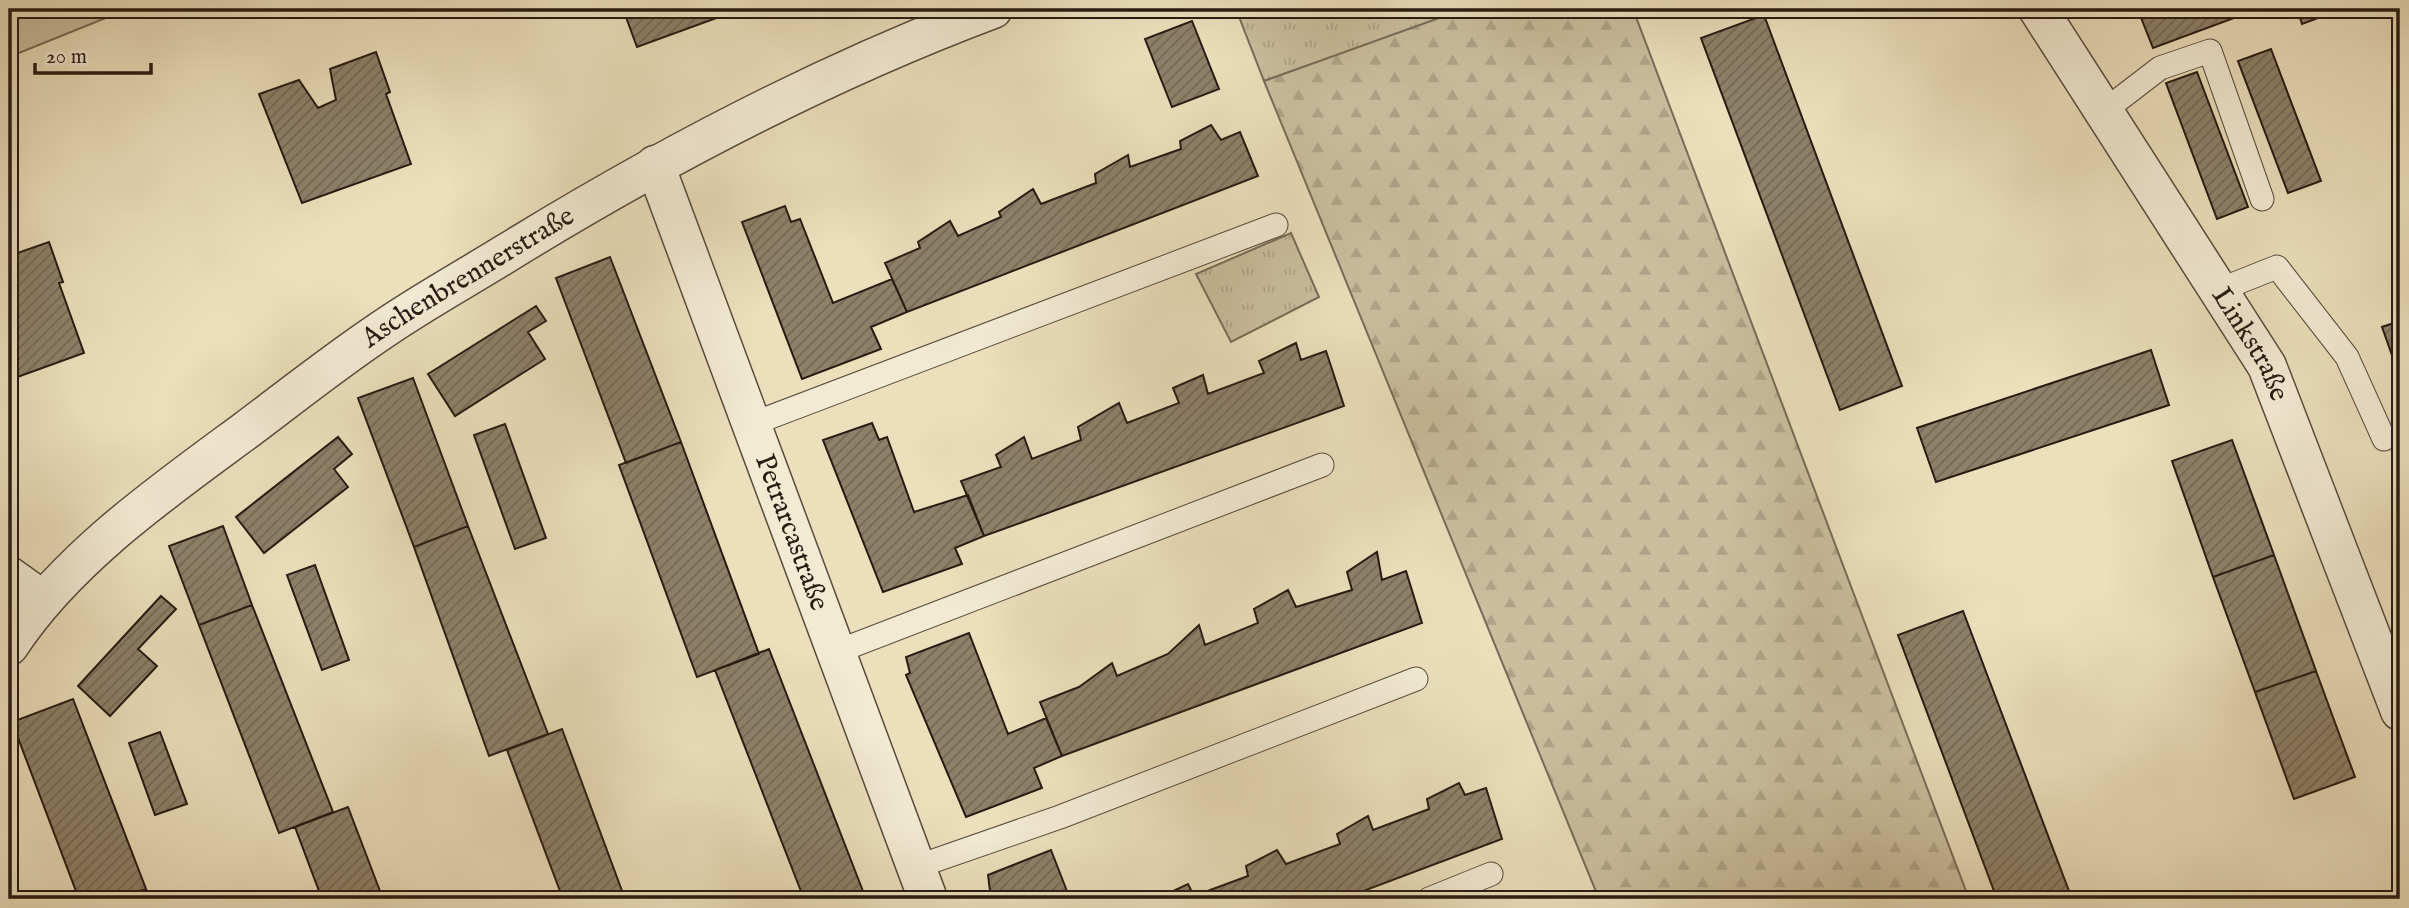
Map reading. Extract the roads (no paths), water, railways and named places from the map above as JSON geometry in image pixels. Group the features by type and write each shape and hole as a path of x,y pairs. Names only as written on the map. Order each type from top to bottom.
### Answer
{"street":[{"name":"Aschenbrennerstraße","path":"9,646 41,599 192,470 379,331 600,195 656,165 840,71 993,9"},
{"name":"Linkstraße","path":"2038,9 2267,366 2400,710"},
{"name":"Petrarcastraße","path":"656,165 922,883"},
{"path":"9,576 41,599"}],"lane":[{"path":"2104,111 2160,68 2210,51 2262,199"},
{"path":"751,424 1276,225"},
{"path":"2219,290 2277,267 2347,358 2384,439"},
{"path":"836,652 1322,465"},
{"path":"922,883 1060,817 1416,679"},
{"path":"1429,899 1491,874"}]}
